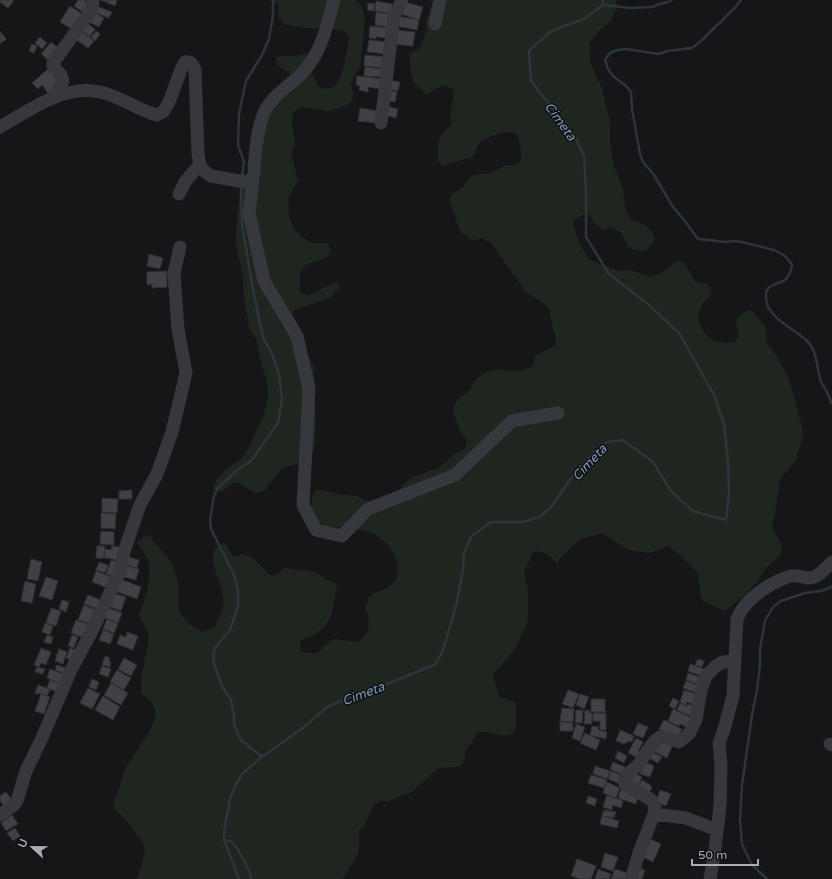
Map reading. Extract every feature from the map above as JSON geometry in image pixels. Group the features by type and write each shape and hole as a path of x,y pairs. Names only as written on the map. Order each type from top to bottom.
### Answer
{"street":[{"path":"54,98 63,81 61,75 53,66 53,63 92,9 93,0"},
{"path":"334,0 324,36 316,55 304,71 272,98 264,112 260,124 249,213 264,282 298,336 309,389 303,506 316,530 342,536 368,510 455,475 512,421 558,413"},
{"path":"381,123 394,16 402,0"},
{"path":"435,24 440,0"},
{"path":"0,127 39,105 69,92 100,92 122,99 148,113 157,115 163,112 169,102 182,67 189,61 192,62 195,70 198,154 201,168 211,176 244,182 253,178"},
{"path":"179,194 200,164"},
{"path":"0,815 13,806 17,801 26,771 71,670 92,631 120,571 124,552 140,504 156,474 172,432 186,373 178,329 174,273 180,247"},
{"path":"710,879 720,806 721,765 719,744 733,696 736,624 740,611 760,591 772,584 790,576 811,578 821,573 832,562"},
{"path":"631,879 654,814 655,806 650,799 627,786 624,780 638,766 660,736 679,742 689,734 696,720 701,690 706,676 716,666 723,662 735,661"},
{"path":"654,814 686,818 717,830"}],"shaded area":[{"path":"268,0 355,0 363,9 365,23 360,66 351,83 353,96 352,100 349,104 331,111 299,107 293,113 292,121 295,145 291,153 298,180 288,199 289,218 293,227 302,237 312,243 328,243 331,252 325,258 305,265 300,274 300,292 308,295 334,283 338,284 340,287 330,298 294,310 292,314 292,323 314,367 316,419 315,444 311,460 283,468 262,492 256,493 234,482 222,492 213,489 216,480 227,468 241,459 248,449 264,415 268,394 267,382 260,359 256,338 250,331 244,297 243,276 235,242 240,190 251,183 251,145 275,102 296,81 277,64 276,57 314,52 312,71 314,78 320,88 332,88 336,84 342,72 349,38 349,35 342,30 285,25 278,16 279,4"},
{"path":"433,0 617,0 615,12 611,21 598,32 590,43 590,60 602,89 610,121 610,139 613,163 623,189 625,207 631,220 642,224 652,231 655,239 646,250 641,251 628,247 621,233 611,227 603,231 594,223 589,214 582,215 573,223 580,245 590,260 618,271 629,270 650,276 662,273 675,262 683,261 695,281 707,284 712,290 710,297 703,303 698,314 700,324 704,332 713,341 726,343 734,342 739,336 736,320 740,315 749,310 753,312 766,327 766,343 777,356 789,379 804,434 795,462 780,479 775,515 772,523 774,531 782,545 781,554 766,568 757,582 745,595 725,611 703,601 700,593 698,573 680,555 668,546 649,553 627,550 603,533 581,539 562,556 557,563 543,553 537,551 533,552 524,573 528,591 528,618 526,626 515,649 493,675 499,697 514,701 516,705 516,726 513,734 504,736 486,732 478,732 466,750 465,758 461,766 438,768 412,792 389,801 380,801 374,805 364,826 359,831 359,848 357,856 342,879 137,879 144,857 145,848 132,827 113,807 126,768 149,732 155,717 153,706 142,694 141,681 149,637 139,616 148,588 149,565 144,552 137,542 148,534 171,562 178,583 179,592 177,600 180,614 188,623 203,632 215,627 221,614 223,594 215,569 213,556 218,546 224,543 234,557 243,554 247,556 256,561 270,575 276,575 284,568 316,572 327,580 337,584 330,619 326,626 320,631 301,640 301,652 318,653 327,643 334,639 359,642 367,632 369,625 365,608 369,597 375,592 390,586 396,580 397,562 389,546 378,536 367,531 326,526 315,522 311,501 316,490 356,496 376,504 390,505 402,485 415,476 437,469 456,453 465,449 467,441 459,430 454,408 459,399 472,387 475,380 486,372 492,370 517,371 529,368 534,364 535,356 555,346 556,338 549,309 543,303 526,292 491,243 482,238 471,240 463,234 449,201 451,195 462,188 472,176 490,173 504,166 518,164 520,161 521,152 518,137 510,132 498,134 482,141 472,157 448,164 445,167 440,165 438,158 438,145 441,135 452,124 450,114 453,100 453,89 442,85 432,91 429,95 425,94 415,84 413,79 410,68 409,53 418,50 420,47 425,35 427,27 426,22"}],"building":[{"path":"0,0 14,0 8,8 0,2"},
{"path":"78,0 86,0 85,2 91,6 86,14 74,6"},
{"path":"101,0 117,0 115,6"},
{"path":"376,1 392,4 391,13 375,11"},
{"path":"405,2 423,7 419,20 401,14"},
{"path":"368,3 375,4 374,11 367,10"},
{"path":"70,6 84,15 74,30 60,22"},
{"path":"99,7 112,12 109,18 96,13"},
{"path":"376,12 390,14 388,27 375,25"},
{"path":"95,13 104,18 99,27 89,22"},
{"path":"397,16 419,20 417,30 396,26"},
{"path":"85,22 95,29 90,37 80,29"},
{"path":"370,26 388,28 387,38 369,38"},
{"path":"79,29 94,41 88,48 73,37"},
{"path":"395,30 415,32 413,46 393,44"},
{"path":"0,31 6,39 0,44"},
{"path":"96,31 100,34 95,41 91,38"},
{"path":"40,37 47,43 42,49 35,43"},
{"path":"369,40 387,42 385,54 367,52"},
{"path":"51,42 60,49 49,61 41,54"},
{"path":"32,44 37,46 34,53 29,51"},
{"path":"365,55 386,57 385,68 364,66"},
{"path":"365,67 384,69 383,77 364,76"},
{"path":"49,68 60,83 48,93 42,85 38,89 32,83"},
{"path":"357,76 383,79 382,89 368,87 368,92 359,90 360,86 356,85"},
{"path":"388,80 400,82 398,91 387,89"},
{"path":"388,90 397,92 395,102 386,100"},
{"path":"387,106 398,109 396,118 384,115"},
{"path":"360,108 378,111 377,123 358,121"},
{"path":"149,254 163,258 160,269 147,266"},
{"path":"167,271 167,287 152,288 152,284 147,285 147,272"},
{"path":"132,490 132,499 119,499 119,491"},
{"path":"102,498 118,499 117,513 102,512"},
{"path":"101,513 116,514 115,529 101,528"},
{"path":"101,531 114,532 114,545 100,544"},
{"path":"97,546 105,546 104,558 96,558"},
{"path":"112,546 121,547 119,560 104,558 105,549 111,550"},
{"path":"128,557 139,560 137,568 126,565"},
{"path":"31,559 42,562 38,581 27,579"},
{"path":"111,560 120,563 115,577 106,574"},
{"path":"99,562 108,565 105,573 96,570"},
{"path":"124,565 139,569 136,580 120,576"},
{"path":"96,571 114,578 110,589 92,582"},
{"path":"46,577 58,581 52,600 39,596"},
{"path":"120,579 141,587 137,599 115,591"},
{"path":"25,581 36,584 32,603 21,601"},
{"path":"114,593 126,597 121,611 108,606"},
{"path":"88,595 103,601 100,610 84,604"},
{"path":"62,600 69,602 66,612 59,609"},
{"path":"84,605 96,610 91,624 78,620"},
{"path":"106,607 122,613 118,623 102,617"},
{"path":"51,608 61,611 56,626 46,623"},
{"path":"107,619 118,624 114,633 103,629"},
{"path":"76,620 91,625 87,636 82,635 82,637 71,633"},
{"path":"45,623 53,626 50,635 42,632"},
{"path":"103,630 114,634 110,644 99,640"},
{"path":"127,632 138,636 133,650 117,644 120,635 126,637"},
{"path":"47,635 53,637 51,644 44,642"},
{"path":"72,635 78,637 74,648 68,646"},
{"path":"41,648 51,652 46,665 41,663 39,667 34,665"},
{"path":"70,648 75,650 71,660 66,658"},
{"path":"59,649 67,652 63,664 55,661"},
{"path":"105,656 110,658 110,667 102,665"},
{"path":"124,658 137,665 131,676 118,669"},
{"path":"698,659 704,661 702,667 695,665"},
{"path":"690,664 704,669 701,676 688,671"},
{"path":"57,665 68,669 66,674 55,670"},
{"path":"102,666 111,669 108,677 99,674"},
{"path":"37,667 45,669 43,674 35,672"},
{"path":"50,669 65,675 62,684 47,678"},
{"path":"117,670 131,678 124,690 110,682"},
{"path":"688,673 702,678 699,685 686,680"},
{"path":"92,679 99,682 96,690 89,687"},
{"path":"50,680 61,684 58,692 47,688"},
{"path":"686,681 699,686 697,693 683,688"},
{"path":"111,683 128,693 121,705 104,695"},
{"path":"38,685 50,689 47,696 35,693"},
{"path":"88,688 100,694 92,709 80,703"},
{"path":"568,690 579,694 573,708 562,704"},
{"path":"684,690 699,695 695,705 687,702 686,705 680,702"},
{"path":"41,694 50,697 44,714 35,711"},
{"path":"580,694 589,697 584,709 576,705"},
{"path":"103,696 120,707 113,720 95,710"},
{"path":"673,698 679,701 675,709 669,706"},
{"path":"591,699 605,699 605,712 591,712"},
{"path":"680,703 687,706 688,704 697,707 693,717 677,710"},
{"path":"562,708 574,709 573,722 560,721"},
{"path":"673,709 692,718 687,727 680,724 679,726 668,721"},
{"path":"576,710 583,710 582,723 575,723"},
{"path":"585,710 592,713 592,724 584,724"},
{"path":"593,713 606,713 606,730 600,730 600,721 593,721"},
{"path":"664,720 682,729 677,739 659,729"},
{"path":"560,722 573,723 573,731 560,731"},
{"path":"638,723 648,727 643,738 633,734"},
{"path":"576,724 585,727 580,741 572,738"},
{"path":"592,726 599,727 598,730 607,732 606,739 590,735"},
{"path":"620,730 634,736 632,742 629,741 624,744 616,741"},
{"path":"585,733 600,740 596,750 580,743"},
{"path":"636,738 643,742 638,751 643,753 640,759 628,753"},
{"path":"666,738 674,742 667,758 653,751 658,741 663,744"},
{"path":"618,751 627,756 624,763 615,758"},
{"path":"652,752 662,757 658,763 649,758"},
{"path":"613,762 625,767 622,774 610,769"},
{"path":"645,762 654,766 650,777 640,774"},
{"path":"595,766 610,771 607,779 593,774"},
{"path":"611,771 621,775 618,783 608,779"},
{"path":"634,773 642,777 637,788 628,783"},
{"path":"591,775 607,780 604,788 588,783"},
{"path":"642,780 652,788 647,796 637,789"},
{"path":"607,782 620,788 616,798 603,793"},
{"path":"621,789 638,795 636,804 618,798"},
{"path":"660,790 671,794 666,806 656,802"},
{"path":"6,792 12,800 4,806 0,801 0,796"},
{"path":"607,795 623,801 621,808 613,805 612,810 603,807"},
{"path":"588,796 597,799 595,806 586,803"},
{"path":"604,810 616,812 614,818 602,816"},
{"path":"12,815 18,824 6,831 1,823"},
{"path":"602,816 619,821 617,828 600,824"},
{"path":"15,828 20,836 13,841 7,833"},
{"path":"648,838 661,844 653,862 640,856"},
{"path":"605,853 618,857 613,871 601,867"},
{"path":"577,859 596,866 591,879 580,879 571,876"},
{"path":"638,868 645,870 642,879 634,879"},
{"path":"598,869 611,874 609,879 595,879"},
{"path":"615,869 630,874 629,879 611,879"}],"waterway":[{"path":"242,177 244,162 238,145 239,113 246,81 262,55 269,39 273,15 273,0"},
{"name":"Cimeta","path":"239,879 224,840 224,832 230,799 236,784 243,773 262,757 303,728 327,707 358,693 375,689 436,664 443,650 457,602 463,569 464,553 471,537 491,522 523,522 540,517 552,506 572,477 595,452 607,442 623,440 653,462 671,491 693,511 726,520 729,494 728,461 724,424 714,395 679,333 649,305 609,274 586,237 584,156 573,133 531,81 529,51 551,31 584,19 603,5 603,0"},
{"path":"603,5 630,8 652,7 672,0"},
{"path":"741,0 722,21 692,48 667,51 659,54 626,49 618,50 610,53 605,60 608,69 613,76 631,92 632,109 640,154 643,162 654,175 673,207 698,239 742,242 774,250 782,254 792,265 790,273 786,279 768,288 766,295 767,303 775,316 801,336 811,346 814,351 820,379 832,404"},
{"path":"241,186 242,225 253,289 263,338 271,351 279,374 282,399 278,423 251,461 236,471 217,489 214,496 210,520 211,529 234,575 238,590 238,606 230,630 215,648 213,656 214,664 222,686 231,700 234,724 240,739 262,757"},
{"path":"767,879 752,865 742,844 740,820 742,785 757,690 760,649 765,621 773,607 781,601 805,593 821,591 832,586"},
{"path":"225,840 232,842 237,848 249,870 251,879"}]}
